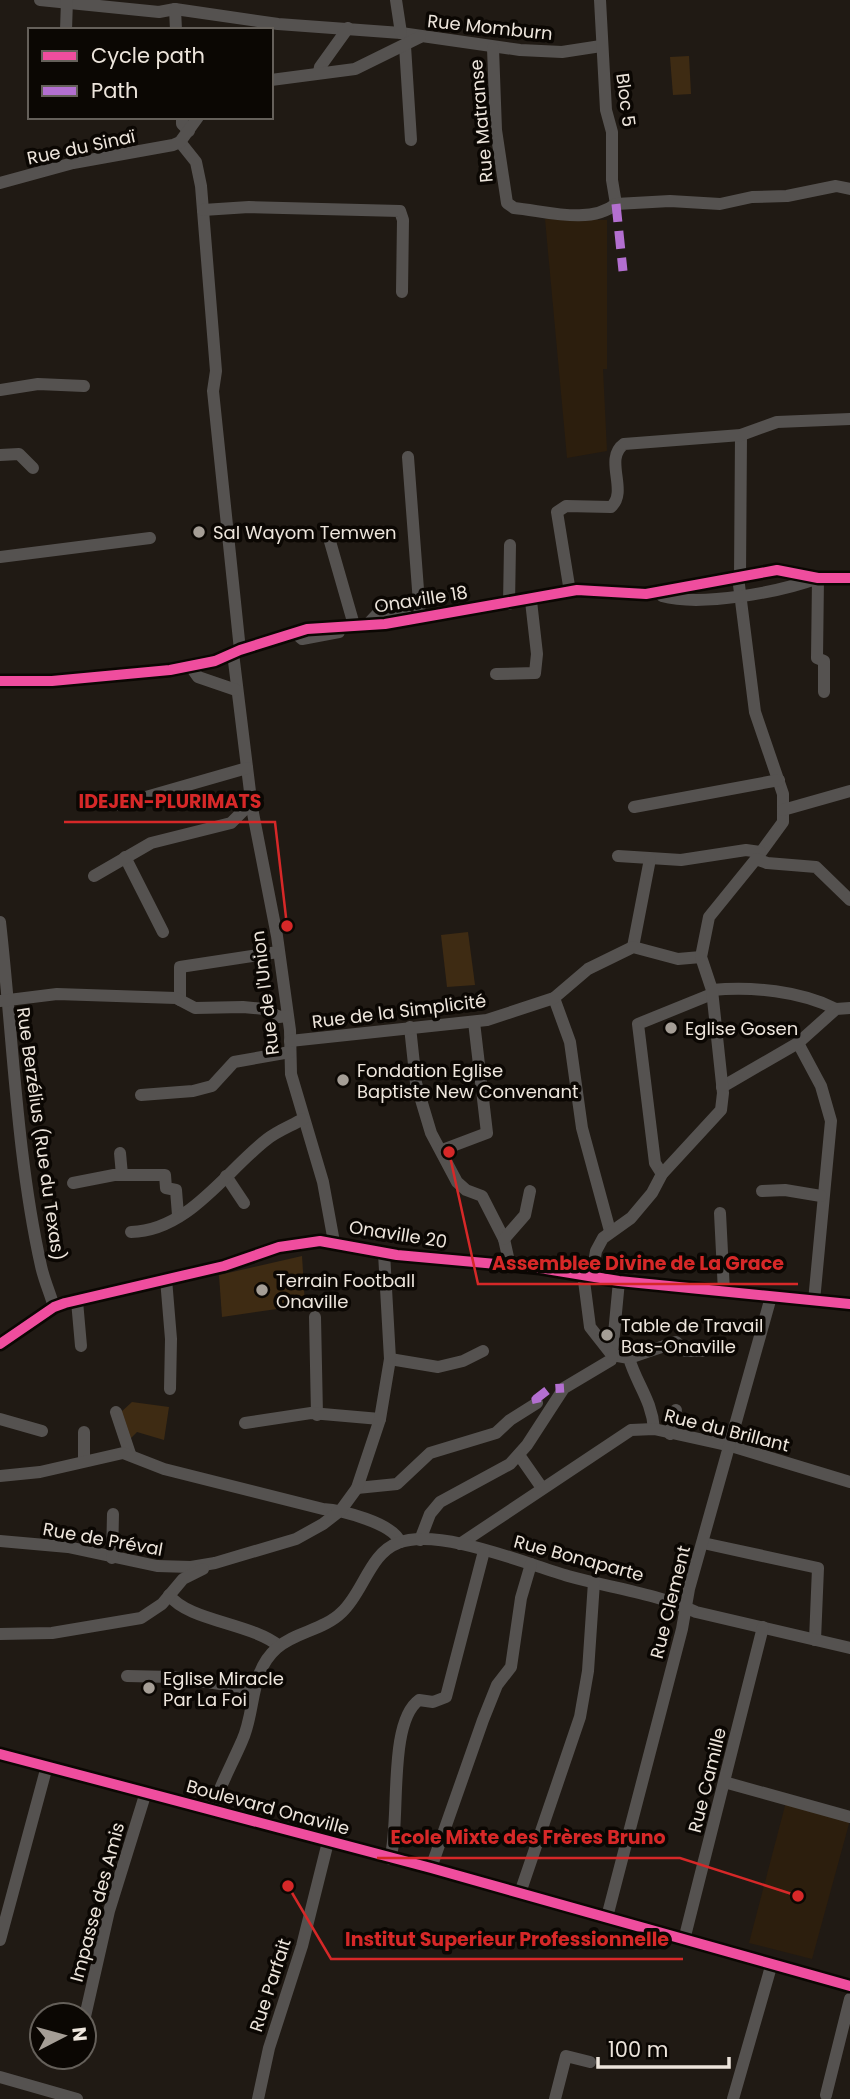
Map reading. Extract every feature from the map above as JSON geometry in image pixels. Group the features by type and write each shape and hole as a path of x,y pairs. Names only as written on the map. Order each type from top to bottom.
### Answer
{"street":[{"name":"Rue Momburn","path":"40,0 158,6 278,24 401,33 493,48 562,52 601,46"},
{"path":"397,0 401,33"},
{"name":"Bloc 5","path":"600,0 606,110 612,132 612,180 616,204"},
{"path":"66,28 67,1"},
{"path":"175,9 176,28"},
{"path":"319,72 348,28"},
{"path":"273,80 355,69 420,37"},
{"path":"405,46 411,140"},
{"name":"Rue Matranse","path":"493,48 496,130 507,203 514,208 582,215 605,213 616,204"},
{"path":"182,119 181,124 189,131"},
{"path":"180,142 197,119"},
{"name":"Rue du Sinaï","path":"0,183 73,163 162,148 180,142"},
{"name":"Rue de l'Union","path":"180,142 196,162 203,210 216,372 213,391 236,651 236,690 252,807 269,884 287,1016 291,1074 323,1182 334,1242"},
{"path":"616,204 670,201 720,204 752,197 787,196 836,186 850,189"},
{"path":"203,210 249,207 400,211 403,220 402,292"},
{"path":"0,390 38,384 84,386"},
{"path":"570,592 557,512 566,506 615,505 619,497 616,463 618,447 637,442 741,435 777,422 850,419"},
{"path":"702,1351 686,1351 676,1342 629,1358 612,1356 590,1327 587,1274 596,1251 610,1231 626,1223 645,1202 662,1174 721,1110 722,1087 712,992 701,957 709,917 780,830 783,810 779,780 755,712 739,594 741,435"},
{"path":"0,455 19,454 33,468"},
{"path":"408,457 415,617"},
{"path":"340,534 329,538 360,625"},
{"path":"0,556 150,538"},
{"path":"509,604 510,545"},
{"name":"Onaville 18","path":"0,681 52,681 191,667 293,632 385,624 415,617 531,601 570,592 631,595 777,570 818,578 850,578"},
{"path":"659,592 672,599 700,600 775,590 818,578 817,658 824,661 824,691"},
{"path":"496,674 535,673 537,653 531,601"},
{"path":"293,632 302,639 339,632"},
{"path":"191,667 198,677 236,690"},
{"path":"118,805 247,768"},
{"path":"634,807 779,780"},
{"path":"783,810 850,791"},
{"path":"94,876 165,838 231,823 244,809 252,807"},
{"path":"618,856 681,860 746,850 767,863 816,867 850,900"},
{"path":"125,858 163,932"},
{"path":"650,859 633,931 633,947 678,959 701,957"},
{"name":"Rue Berzélius (Rue du Texas)","path":"0,922 6,1066 41,1268 54,1307"},
{"name":"Rue de la Simplicité","path":"141,1095 193,1091 212,1086 234,1062 290,1047 410,1027 474,1022 554,998 588,969 633,947"},
{"path":"180,1000 180,967 278,952"},
{"path":"662,1174 655,1163 638,1024 712,992 734,989 795,996 836,1009 850,1008"},
{"path":"3,1000 57,994 180,1000 195,1008 243,1007 265,1009 279,1017 287,1016"},
{"path":"554,998 570,1042 582,1128 610,1231"},
{"path":"722,1087 799,1043 836,1009"},
{"path":"442,1150 487,1133 474,1022"},
{"path":"410,1027 416,1083 431,1133 457,1182 466,1190 482,1196 504,1239 510,1266"},
{"path":"799,1043 821,1086 831,1121 831,1139 821,1196 821,1241 814,1301"},
{"path":"131,1232 153,1230 193,1207 272,1135 303,1119"},
{"path":"120,1153 121,1175"},
{"path":"73,1183 121,1175 165,1175 166,1188 176,1190 178,1215"},
{"path":"226,1177 244,1203"},
{"path":"762,1191 785,1190 821,1196"},
{"path":"504,1239 525,1215 530,1191"},
{"path":"720,1213 724,1292"},
{"name":"Onaville 20","path":"0,1344 54,1307 224,1266 279,1247 334,1242 384,1253 850,1304"},
{"path":"0,1634 52,1633 141,1618 155,1611 169,1595 178,1574 296,1539 341,1510 357,1488 380,1419 390,1359 384,1253"},
{"path":"166,1279 171,1339 170,1389"},
{"path":"420,1540 430,1514 440,1502 499,1471 519,1455 564,1388 604,1365 612,1356 619,1280"},
{"name":"Rue Clement","path":"607,1917 622,1850 659,1719 685,1607 771,1297"},
{"path":"78,1301 81,1346"},
{"path":"315,1317 317,1415"},
{"path":"390,1359 438,1367 463,1361 483,1351"},
{"path":"629,1358 632,1370 642,1383 654,1429"},
{"path":"357,1488 397,1484 430,1453 496,1433 510,1420 537,1403"},
{"path":"670,1434 676,1409"},
{"path":"116,1412 130,1454"},
{"path":"245,1423 301,1414 380,1419"},
{"path":"0,1419 43,1431"},
{"name":"Rue du Brillant","path":"460,1544 623,1433 654,1429 731,1446 850,1482"},
{"path":"84,1432 84,1460"},
{"path":"0,1476 40,1472 84,1460 130,1454 164,1469 323,1509 341,1510 392,1531 400,1542 385,1551 342,1613 317,1629 279,1646 261,1672 254,1689 243,1741 212,1809"},
{"path":"519,1455 542,1488"},
{"path":"111,1558 113,1514"},
{"name":"Rue Bonaparte","path":"400,1542 420,1540 460,1544 685,1607 850,1648"},
{"name":"Rue de Préval","path":"0,1541 68,1547 178,1574"},
{"path":"702,1543 818,1567 815,1640"},
{"path":"390,1858 394,1845 394,1799 398,1759 410,1708 419,1700 433,1702 446,1697 484,1551"},
{"path":"431,1868 483,1720 497,1685 511,1667 520,1598 531,1564"},
{"path":"520,1893 580,1717 588,1671 594,1582"},
{"path":"169,1595 187,1610 261,1636 279,1646"},
{"name":"Rue Camille","path":"684,1940 763,1627"},
{"path":"127,1676 162,1676 254,1689"},
{"name":"Boulevard Onaville","path":"0,1754 431,1868 850,1986"},
{"path":"0,1940 47,1766"},
{"path":"724,1782 850,1817"},
{"name":"Impasse des Amis","path":"89,2001 109,1911 146,1792"},
{"name":"Rue Parfait","path":"258,2099 269,2048 302,1946 328,1842"},
{"path":"733,2099 772,1963"},
{"path":"826,2095 850,2000"},
{"path":"555,2099 566,2056 590,2062"},
{"path":"0,2077 77,2099"}],"shaded area":[{"path":"689,56 691,94 673,95 670,57"},
{"path":"545,219 607,220 607,369 603,369 607,451 567,458"},
{"path":"468,932 475,985 447,987 441,935"},
{"name":"Terrain Football Onaville","path":"302,1256 305,1305 222,1317 219,1275"},
{"path":"132,1402 169,1407 164,1440 137,1432 130,1439 120,1413"},
{"path":"786,1802 850,1820 812,1959 749,1943"}],"marked path":[{"path":"616,204 623,271"},
{"path":"537,1403 536,1399 549,1389 564,1388"}],"cycle path":[{"path":"0,681 52,681 170,670 215,661 240,650 307,629 385,624 577,590 646,594 777,570 818,578 850,578"},
{"path":"0,1344 54,1307 65,1303 224,1266 279,1247 320,1241 397,1255 540,1268 619,1281 850,1304"},
{"path":"0,1754 431,1868 850,1986"}],"place":[{"name":"Sal Wayom Temwen","path":"199,532"},
{"name":"IDEJEN-PLURIMATS","path":"287,926"},
{"name":"Eglise Gosen","path":"671,1028"},
{"name":"Fondation Eglise Baptiste New Convenant","path":"343,1080"},
{"name":"Assemblee Divine de La Grace","path":"449,1152"},
{"name":"Terrain Football Onaville","path":"262,1290"},
{"name":"Table de Travail Bas-Onaville","path":"607,1335"},
{"name":"Eglise Miracle Par La Foi","path":"149,1688"},
{"name":"Institut Superieur Professionnelle","path":"288,1886"},
{"name":"Ecole Mixte des Frères Bruno","path":"798,1896"}]}
